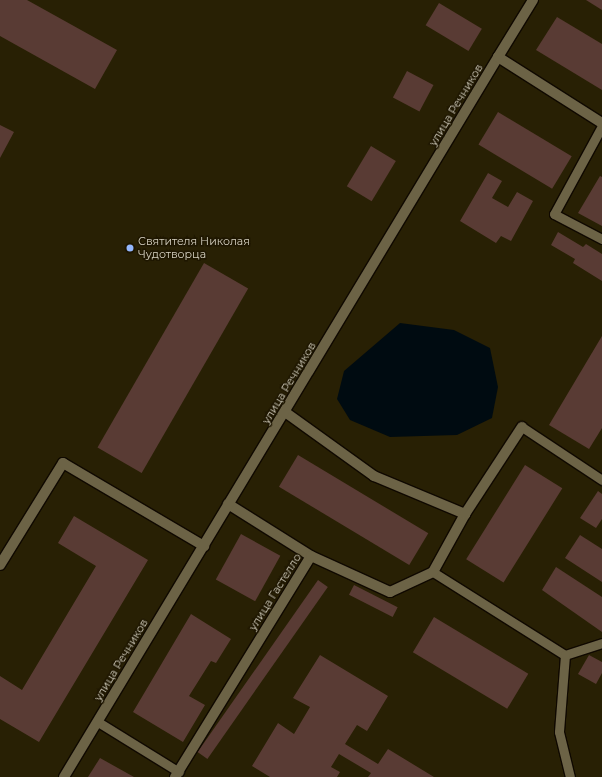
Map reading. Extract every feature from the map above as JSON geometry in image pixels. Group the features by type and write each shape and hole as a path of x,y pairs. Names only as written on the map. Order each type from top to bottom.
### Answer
{"street":[{"name":"улица Речников","path":"64,777 228,504 286,412 533,0"},
{"path":"498,57 602,123"},
{"path":"286,412 374,476 465,514"},
{"path":"434,572 465,514 522,427"},
{"path":"0,565 63,463 204,546"},
{"path":"228,504 311,556"},
{"name":"улица Гастелло","path":"177,774 311,556 390,592 434,572"}],"lane":[{"path":"602,126 554,214 602,239"},
{"path":"522,427 602,480"},
{"path":"434,572 566,655"},
{"path":"566,655 602,643"},
{"path":"566,655 560,732 570,777"},
{"path":"98,722 177,774"}],"shaded area":[{"path":"400,323 454,330 490,348 498,387 492,418 457,435 390,437 350,420 337,399 344,371"}],"building":[{"path":"0,0 27,0 117,50 95,89 0,36"},
{"path":"586,0 602,0 602,10"},
{"path":"439,3 482,29 468,51 426,25"},
{"path":"557,17 602,44 602,90 536,50"},
{"path":"407,71 433,85 419,112 393,97"},
{"path":"498,112 572,156 552,189 478,145"},
{"path":"0,125 14,132 0,158"},
{"path":"371,146 396,161 372,201 347,186"},
{"path":"488,173 502,181 492,198 508,207 517,192 533,201 511,241 501,236 496,243 460,221"},
{"path":"600,176 602,177 602,226 578,213"},
{"path":"558,232 583,247 586,244 602,254 602,281 573,263 575,259 551,245"},
{"path":"204,263 248,288 142,473 98,447"},
{"path":"602,336 602,428 589,449 549,425"},
{"path":"298,455 428,533 409,565 279,487"},
{"path":"525,465 562,488 503,582 466,559"},
{"path":"598,491 602,494 602,519 596,528 580,518"},
{"path":"74,516 148,560 39,742 0,719 0,676 22,690 96,566 58,543"},
{"path":"241,534 280,556 255,601 216,579"},
{"path":"580,535 602,549 602,582 565,558"},
{"path":"556,567 602,597 602,632 542,590"},
{"path":"318,580 328,587 207,759 198,752"},
{"path":"354,585 398,607 393,617 349,595"},
{"path":"191,614 231,639 216,663 211,661 189,696 205,705 183,742 133,712"},
{"path":"434,617 528,674 507,709 413,652"},
{"path":"320,655 388,696 367,731 357,725 345,744 378,764 388,749 434,777 368,777 371,773 339,754 331,767 340,772 337,777 270,777 252,766 278,723 294,734 310,707 293,698"},
{"path":"589,655 602,662 602,673 596,684 578,674"},
{"path":"100,758 134,777 88,777"}],"place":[{"name":"Святителя Николая Чудотворца","path":"130,248"}]}
